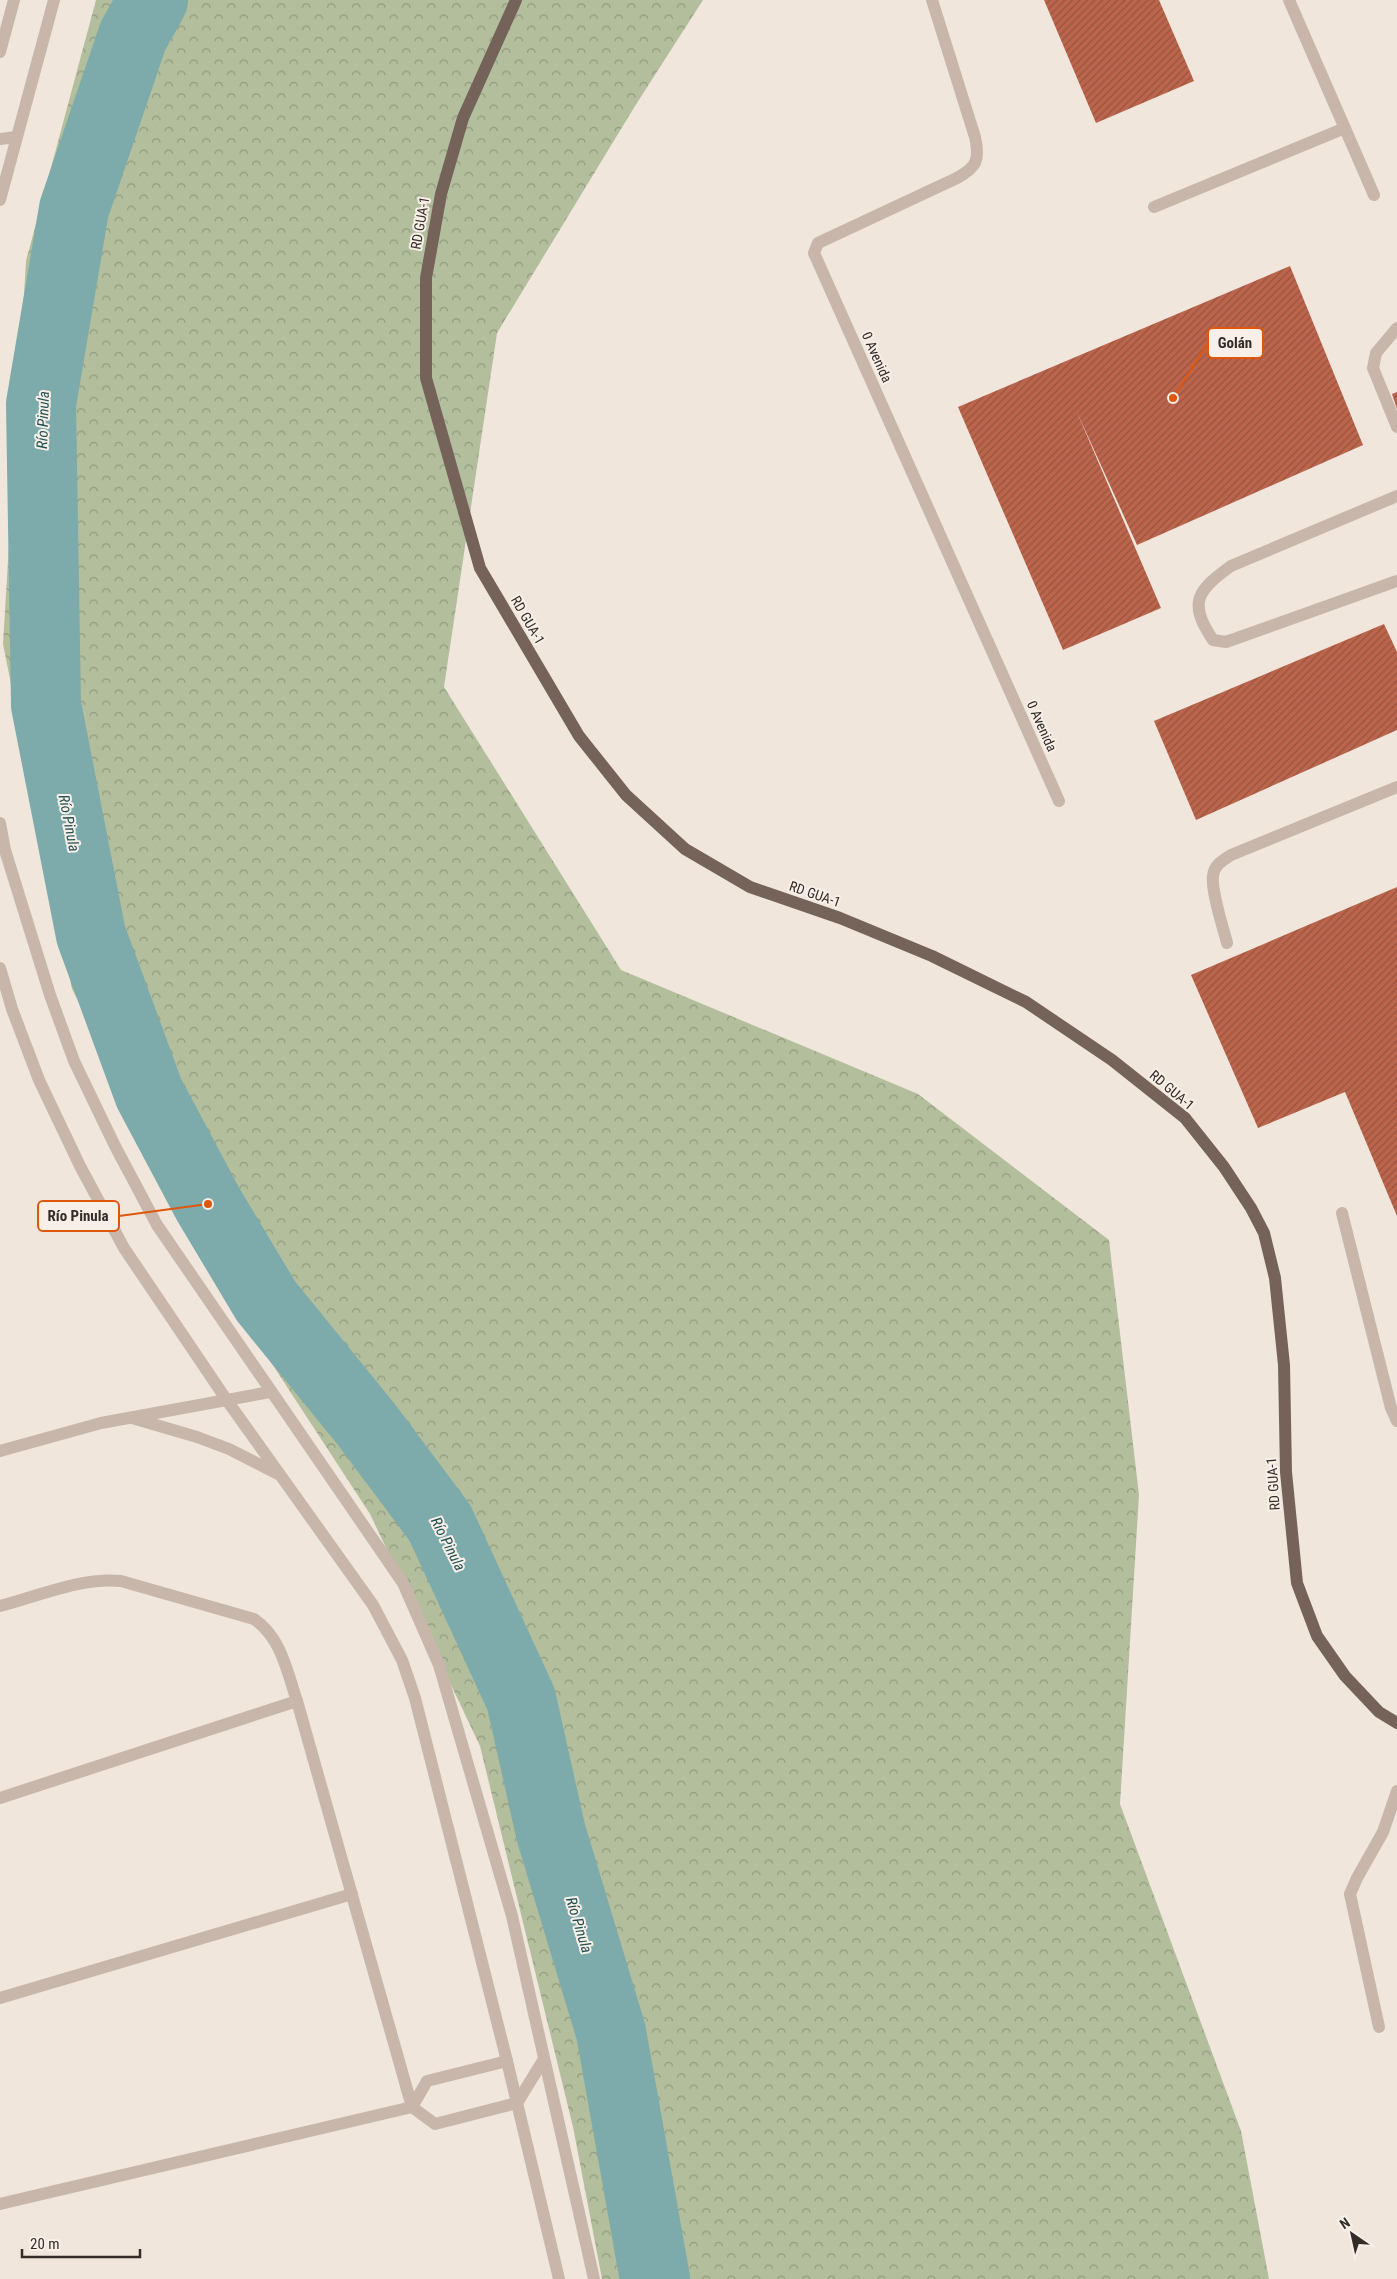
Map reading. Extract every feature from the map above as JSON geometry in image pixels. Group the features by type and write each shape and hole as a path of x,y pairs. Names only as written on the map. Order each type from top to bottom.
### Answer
{"main road":[{"name":"RD GUA-1","path":"516,0 463,118 441,194 426,278 426,378 480,568 579,736 626,795 685,849 750,887 840,918 932,956 1026,1002 1112,1060 1185,1118 1224,1167 1251,1208 1264,1233 1275,1278 1284,1365 1286,1472 1298,1583 1317,1636 1345,1676 1379,1712 1397,1724"}],"street":[{"path":"0,52 14,0"},
{"path":"0,200 54,0"},
{"name":"0 Avenida","path":"932,0 975,137 978,149 977,161 969,171 957,178 818,243 814,253 1059,801"},
{"path":"1289,0 1374,195"},
{"path":"1154,207 1345,128"},
{"path":"0,139 16,136"},
{"path":"1397,328 1376,354 1373,368 1397,427"},
{"path":"1397,496 1231,566 1208,583 1201,593 1198,605 1204,627 1213,640 1226,642 1397,581"},
{"path":"1227,943 1213,881 1213,875 1219,863 1231,855 1397,787"},
{"path":"0,823 2,850 53,1003 74,1061 115,1146 157,1225 403,1583 432,1647 512,1916 594,2279"},
{"path":"0,968 12,1009 39,1080 80,1166 124,1248 226,1399 373,1605 402,1660 418,1708 507,2061 559,2279"},
{"path":"1342,1213 1391,1408 1397,1420"},
{"path":"0,1451 129,1417 270,1392"},
{"path":"129,1417 197,1436 229,1449 279,1474"},
{"path":"0,1606 89,1581 108,1580 121,1581 254,1619 266,1626 281,1652 297,1701 412,2107 435,2124 517,2103 544,2059"},
{"path":"0,1798 297,1701"},
{"path":"1379,2026 1350,1894 1383,1832 1397,1790"},
{"path":"0,1998 352,1894"},
{"path":"0,2204 412,2107 427,2081 507,2061"}],"green space":[{"path":"96,0 703,0 635,106 497,333 444,687 621,970 918,1094 1109,1240 1139,1495 1120,1804 1241,2131 1269,2279 602,2279 573,2127 480,1746 370,1514 231,1301 72,989 3,644 26,261"}],"building":[{"path":"1044,0 1159,0 1194,81 1096,123"},
{"path":"1290,266 1363,445 1137,545 1076,410 1161,608 1063,650 958,407"},
{"path":"1397,392 1397,409 1392,394"},
{"path":"1384,624 1397,652 1397,730 1196,820 1154,721"},
{"path":"1397,887 1397,1216 1345,1092 1258,1128 1191,975"}],"waterway":[{"name":"Río Pinula","path":"153,0 133,36 74,209 41,404 46,705 91,935 149,1093 208,1204 266,1301 366,1424 440,1523 521,1699 551,1833 611,2032 655,2279"}],"place":[{"name":"Golán","path":"1173,398"},
{"name":"Río Pinula","path":"208,1204"}]}
